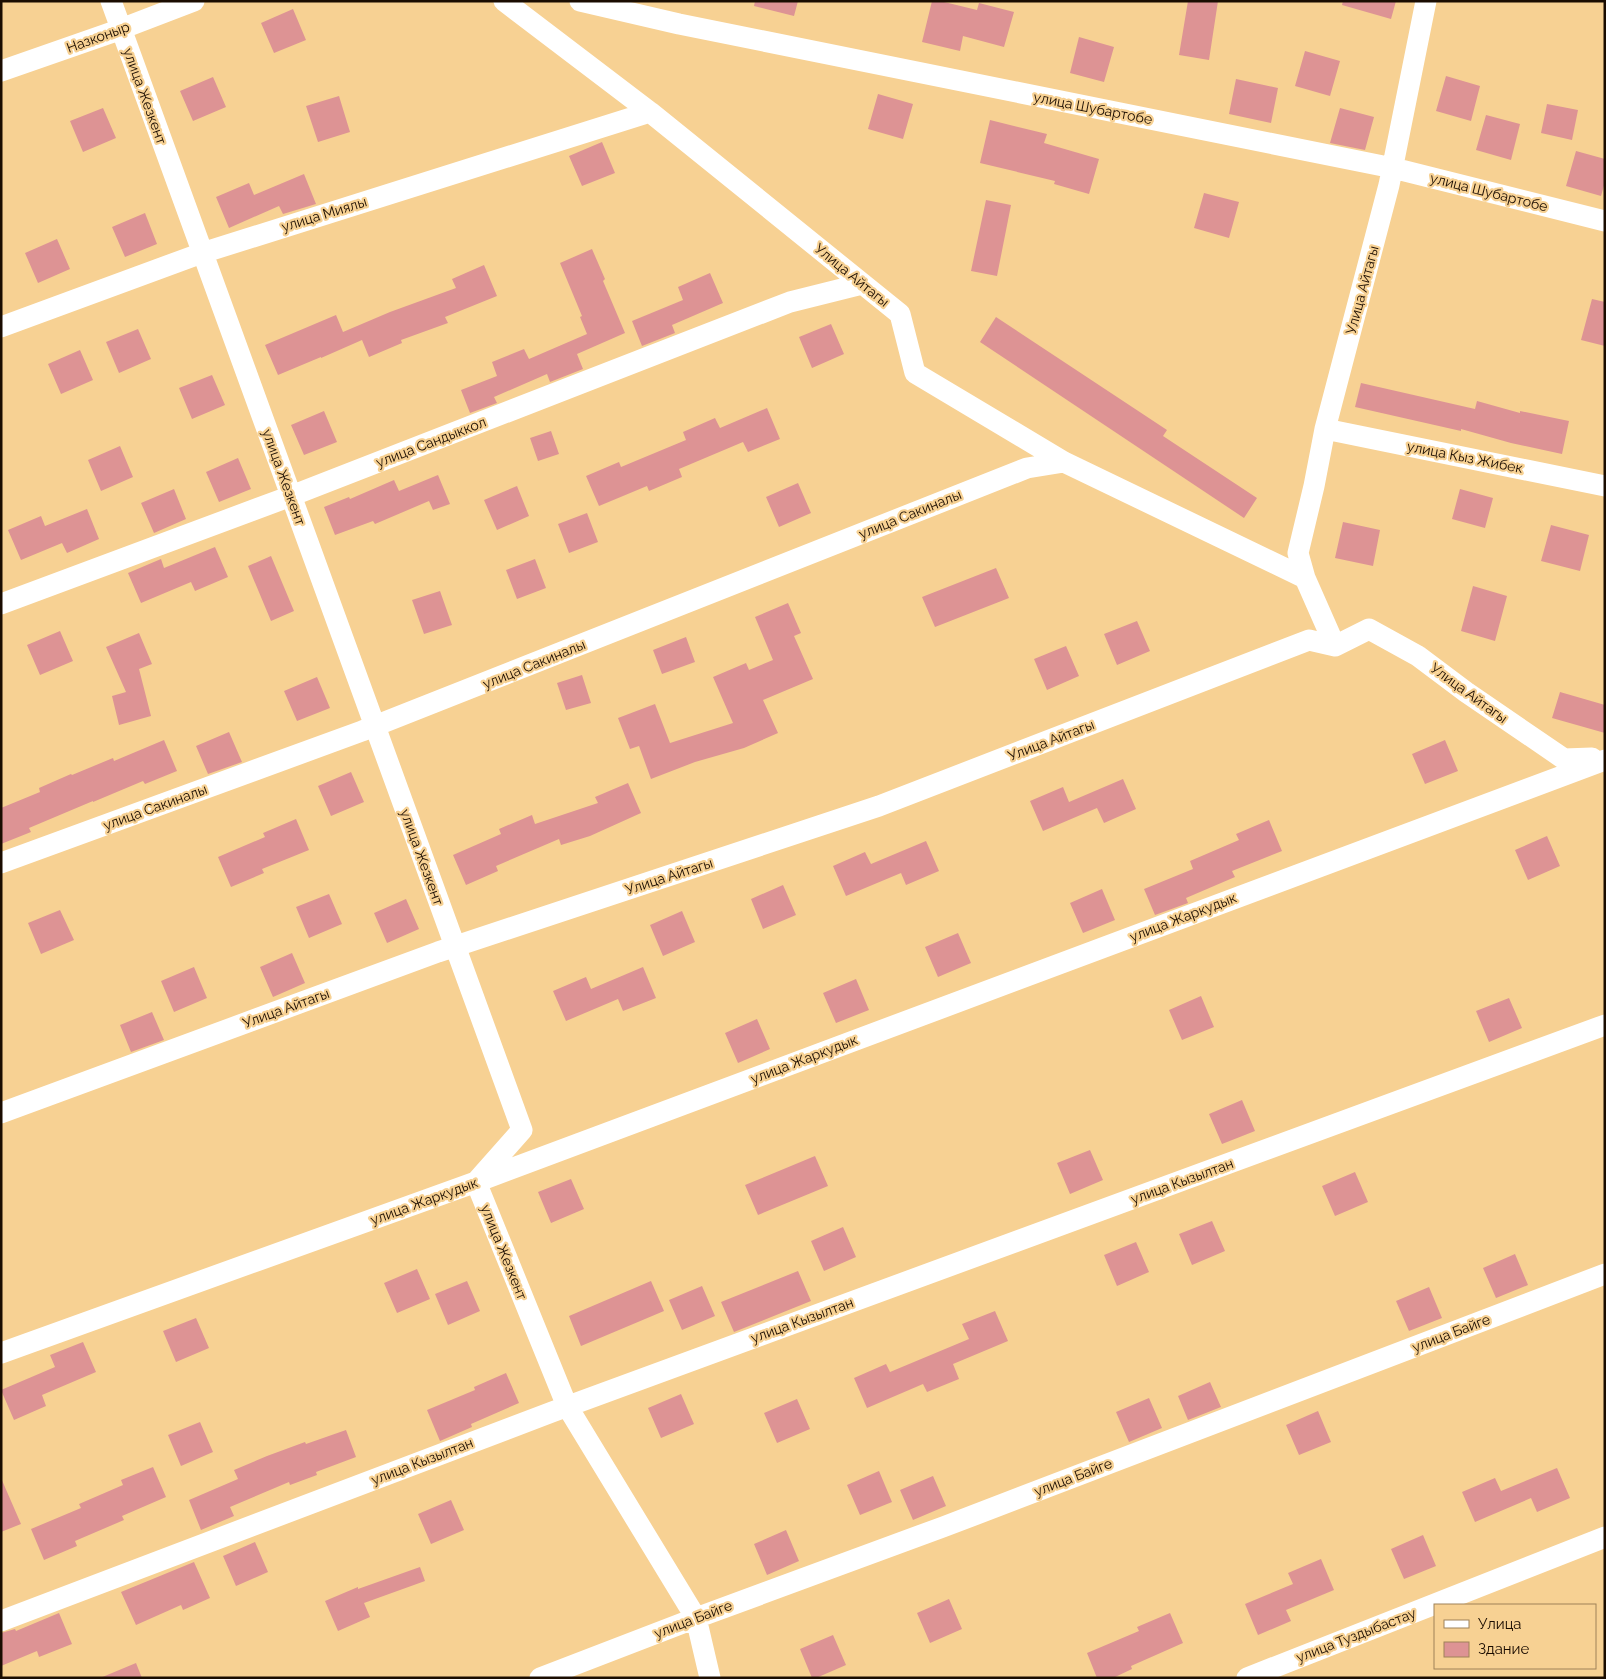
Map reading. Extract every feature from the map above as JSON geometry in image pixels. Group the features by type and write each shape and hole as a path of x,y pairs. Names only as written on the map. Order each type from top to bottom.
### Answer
{"street":[{"name":"улица Жезкент","path":"111,1 522,1130 476,1182 567,1406 696,1618 710,1678"},
{"name":"Назконыр","path":"1,71 194,1"},
{"name":"Улица Айтагы","path":"504,1 650,112 900,314 915,373 1064,462 1305,578"},
{"name":"улица Шубартобе","path":"580,1 679,24 1393,168 1605,221"},
{"name":"Улица Айтагы","path":"1335,646 1305,578 1298,553 1325,429 1393,168 1426,1"},
{"name":"улица Миялы","path":"1,327 202,253 650,112"},
{"name":"улица Сандыккол","path":"1,604 291,496 790,302 862,284"},
{"name":"улица Кыз Жибек","path":"1325,429 1605,486"},
{"name":"улица Сакиналы","path":"1,863 375,726 1027,468 1064,462"},
{"name":"Улица Айтагы","path":"1,1113 455,946 880,806 1309,640 1335,646 1369,629 1418,656 1466,692 1564,759 1605,759"},
{"name":"улица Жаркудык","path":"1,1353 476,1182 1605,759"},
{"name":"улица Кызылтан","path":"1,1621 567,1406 1605,1025"},
{"name":"улица Байге","path":"540,1678 962,1520 1605,1274"},
{"name":"улица Туздыбастау","path":"1435,1604 1605,1537"},
{"name":"улица Туздыбастау","path":"1247,1678 1434,1604"}],"building":[{"path":"755,1 798,1 794,16 754,6"},
{"path":"932,1 940,1 977,10 979,3 1014,12 1004,47 963,36 960,51 922,42"},
{"path":"1188,1 1218,1 1209,60 1179,55"},
{"path":"1343,1 1396,1 1391,19 1342,5"},
{"path":"293,9 306,40 274,53 261,23"},
{"path":"1079,37 1114,47 1104,82 1070,73"},
{"path":"1305,51 1340,61 1330,96 1295,86"},
{"path":"1446,76 1480,86 1471,121 1436,111"},
{"path":"213,77 226,107 193,121 180,91"},
{"path":"1236,79 1278,88 1271,123 1229,114"},
{"path":"878,94 913,104 903,139 868,129"},
{"path":"339,96 350,132 318,142 306,106"},
{"path":"1547,104 1578,110 1572,140 1541,133"},
{"path":"103,108 116,138 83,152 70,121"},
{"path":"1340,108 1374,117 1365,150 1330,143"},
{"path":"1486,115 1520,124 1511,160 1476,150"},
{"path":"990,120 1047,134 1044,143 1099,159 1089,194 1054,184 1055,181 980,163"},
{"path":"602,142 615,173 582,186 569,156"},
{"path":"1576,151 1605,159 1605,182 1601,196 1566,186"},
{"path":"304,174 316,204 283,214 279,206 229,228 216,197 249,183 254,195"},
{"path":"1204,193 1239,202 1229,238 1194,228"},
{"path":"986,200 1011,205 997,276 971,271"},
{"path":"145,213 157,244 125,257 112,227"},
{"path":"57,239 70,269 38,283 25,253"},
{"path":"592,249 625,333 577,354 583,369 550,382 547,374 494,397 497,403 470,413 461,390 497,376 492,362 524,349 529,359 587,334 580,317 582,316 560,263"},
{"path":"484,265 497,296 445,317 448,323 401,340 402,343 369,357 362,340 278,375 265,345 336,315 343,332 390,312 456,288 452,279"},
{"path":"710,273 723,303 672,325 675,333 642,346 632,321 683,300 678,287"},
{"path":"1592,299 1605,302 1605,346 1581,340"},
{"path":"996,317 1167,430 1163,436 1257,498 1244,518 980,342"},
{"path":"831,324 844,354 812,368 799,337"},
{"path":"138,329 151,359 119,373 106,342"},
{"path":"80,350 93,380 61,394 48,364"},
{"path":"212,375 225,405 192,419 179,388"},
{"path":"1361,383 1475,409 1477,401 1520,413 1520,411 1569,421 1562,454 1511,443 1461,429 1461,431 1355,407"},
{"path":"767,408 780,439 748,452 743,442 679,469 682,477 649,491 647,486 599,506 586,476 619,462 621,467 686,440 683,432 715,418 720,428"},
{"path":"324,411 337,442 304,455 291,425"},
{"path":"551,431 559,454 538,461 530,438"},
{"path":"120,446 133,477 101,491 88,460"},
{"path":"238,458 251,489 219,502 206,472"},
{"path":"438,475 450,504 433,510 429,501 375,524 373,521 335,535 324,507 349,497 350,499 394,480 399,491"},
{"path":"798,483 811,513 779,527 766,497"},
{"path":"517,486 529,516 497,530 484,500"},
{"path":"174,489 186,519 154,533 141,503"},
{"path":"1460,489 1493,498 1485,528 1452,519"},
{"path":"87,509 99,539 67,553 62,543 21,560 8,530 41,516 45,526"},
{"path":"587,513 598,542 569,553 558,524"},
{"path":"1343,522 1380,530 1373,566 1335,558"},
{"path":"1551,525 1589,535 1580,571 1541,561"},
{"path":"215,547 228,577 195,591 191,582 141,603 128,573 161,559 164,568"},
{"path":"271,556 294,611 271,621 248,566"},
{"path":"535,559 546,588 517,599 506,570"},
{"path":"996,568 1009,598 935,627 922,597"},
{"path":"1473,586 1507,596 1495,641 1461,631"},
{"path":"440,591 452,625 424,634 412,600"},
{"path":"788,603 801,633 794,636 813,679 763,700 778,733 744,748 695,762 651,779 639,746 630,749 618,718 655,704 670,743 733,723 713,677 746,663 749,670 773,660 755,617"},
{"path":"1137,621 1150,651 1117,665 1104,634"},
{"path":"60,631 73,661 40,675 27,645"},
{"path":"139,633 152,664 139,669 151,716 119,725 112,696 126,692 106,647"},
{"path":"686,637 695,662 662,674 653,650"},
{"path":"1066,646 1079,676 1047,690 1034,659"},
{"path":"582,675 591,703 566,710 557,683"},
{"path":"317,677 330,708 297,721 284,691"},
{"path":"1560,692 1605,705 1605,733 1552,718"},
{"path":"229,732 242,762 208,774 196,746"},
{"path":"164,740 177,771 145,784 143,781 93,801 29,828 31,832 1,844 1,808 40,792 39,788 71,774 113,758 114,761"},
{"path":"1445,740 1458,771 1425,784 1412,754"},
{"path":"351,772 364,802 331,816 318,786"},
{"path":"1123,779 1136,809 1104,823 1097,808 1043,831 1030,801 1063,787 1069,802"},
{"path":"628,783 641,813 590,836 561,845 559,839 496,866 498,871 466,885 453,855 501,834 499,829 532,815 535,824 598,803 595,797"},
{"path":"296,819 309,850 262,869 264,873 231,887 218,857 265,837 263,833"},
{"path":"1269,820 1282,851 1232,871 1235,877 1186,898 1188,903 1155,915 1144,889 1193,869 1190,861 1239,840 1236,834"},
{"path":"1547,836 1560,866 1528,880 1515,850"},
{"path":"926,841 939,871 906,885 901,873 846,896 833,866 865,852 871,864"},
{"path":"783,885 796,915 763,929 751,899"},
{"path":"1102,889 1115,920 1083,933 1070,903"},
{"path":"329,894 342,924 309,938 296,907"},
{"path":"406,899 419,929 387,943 374,913"},
{"path":"60,910 74,940 41,954 28,923"},
{"path":"682,911 695,942 663,956 650,925"},
{"path":"958,933 971,963 938,977 925,947"},
{"path":"292,953 305,983 273,997 260,967"},
{"path":"194,967 207,998 174,1012 161,981"},
{"path":"643,967 656,998 623,1011 618,999 566,1021 553,991 586,977 591,989"},
{"path":"856,979 869,1010 836,1023 823,993"},
{"path":"1201,996 1214,1027 1182,1040 1169,1010"},
{"path":"1509,998 1522,1028 1489,1042 1476,1011"},
{"path":"152,1012 164,1040 131,1052 120,1025"},
{"path":"757,1019 770,1049 738,1063 725,1033"},
{"path":"1242,1100 1255,1131 1222,1144 1209,1114"},
{"path":"1090,1150 1103,1180 1070,1194 1057,1163"},
{"path":"815,1156 828,1186 758,1215 745,1185"},
{"path":"1355,1172 1368,1202 1335,1216 1322,1186"},
{"path":"571,1179 584,1209 551,1223 538,1192"},
{"path":"1212,1221 1225,1251 1192,1265 1179,1234"},
{"path":"843,1227 856,1257 824,1271 811,1241"},
{"path":"1136,1242 1149,1272 1117,1286 1104,1255"},
{"path":"1515,1254 1528,1285 1496,1298 1483,1268"},
{"path":"417,1269 430,1299 397,1313 384,1283"},
{"path":"798,1271 811,1301 734,1332 721,1302"},
{"path":"467,1281 480,1311 448,1325 435,1294"},
{"path":"651,1281 664,1311 581,1346 569,1316"},
{"path":"702,1286 715,1316 682,1330 669,1300"},
{"path":"1429,1287 1442,1318 1409,1331 1396,1301"},
{"path":"995,1311 1008,1341 953,1364 959,1379 927,1392 923,1384 867,1408 854,1378 886,1364 890,1372 969,1339 962,1324"},
{"path":"196,1318 209,1348 176,1362 163,1331"},
{"path":"83,1342 96,1372 42,1395 46,1406 14,1420 1,1390 55,1367 50,1355"},
{"path":"506,1373 519,1403 471,1424 472,1427 440,1441 427,1410 475,1390 474,1387"},
{"path":"1210,1382 1221,1407 1188,1420 1178,1396"},
{"path":"681,1394 694,1424 661,1438 648,1408"},
{"path":"1149,1398 1162,1428 1129,1442 1116,1412"},
{"path":"797,1399 810,1429 777,1443 764,1413"},
{"path":"1318,1411 1331,1442 1299,1455 1286,1425"},
{"path":"200,1422 213,1452 181,1466 168,1435"},
{"path":"346,1430 356,1457 316,1472 317,1475 290,1485 289,1482 230,1507 234,1516 201,1530 189,1500 238,1479 234,1470 305,1442 306,1444"},
{"path":"153,1467 166,1497 122,1516 124,1520 75,1541 77,1546 44,1560 31,1529 81,1508 79,1504 123,1485 121,1480"},
{"path":"1557,1468 1570,1498 1537,1512 1531,1498 1475,1522 1462,1492 1495,1478 1501,1491"},
{"path":"879,1471 892,1502 860,1515 847,1485"},
{"path":"933,1476 946,1506 913,1520 900,1490"},
{"path":"1,1478 21,1524 1,1532"},
{"path":"451,1500 464,1530 431,1544 418,1514"},
{"path":"786,1530 799,1561 767,1575 754,1544"},
{"path":"1423,1535 1436,1566 1404,1579 1391,1549"},
{"path":"255,1542 268,1572 236,1586 223,1556"},
{"path":"1321,1559 1334,1590 1286,1610 1291,1621 1258,1635 1245,1604 1293,1584 1288,1573"},
{"path":"194,1562 210,1598 183,1610 181,1605 136,1625 121,1592"},
{"path":"420,1567 425,1581 364,1603 370,1617 338,1631 325,1601 358,1587 358,1589"},
{"path":"949,1599 962,1629 930,1643 917,1613"},
{"path":"59,1613 72,1644 39,1657 37,1651 1,1666 1,1633 15,1629 16,1631"},
{"path":"1170,1613 1183,1643 1131,1666 1132,1669 1113,1678 1097,1678 1087,1653 1139,1631 1137,1627"},
{"path":"833,1635 846,1665 812,1678 800,1649"},
{"path":"136,1663 142,1678 100,1678"}]}
